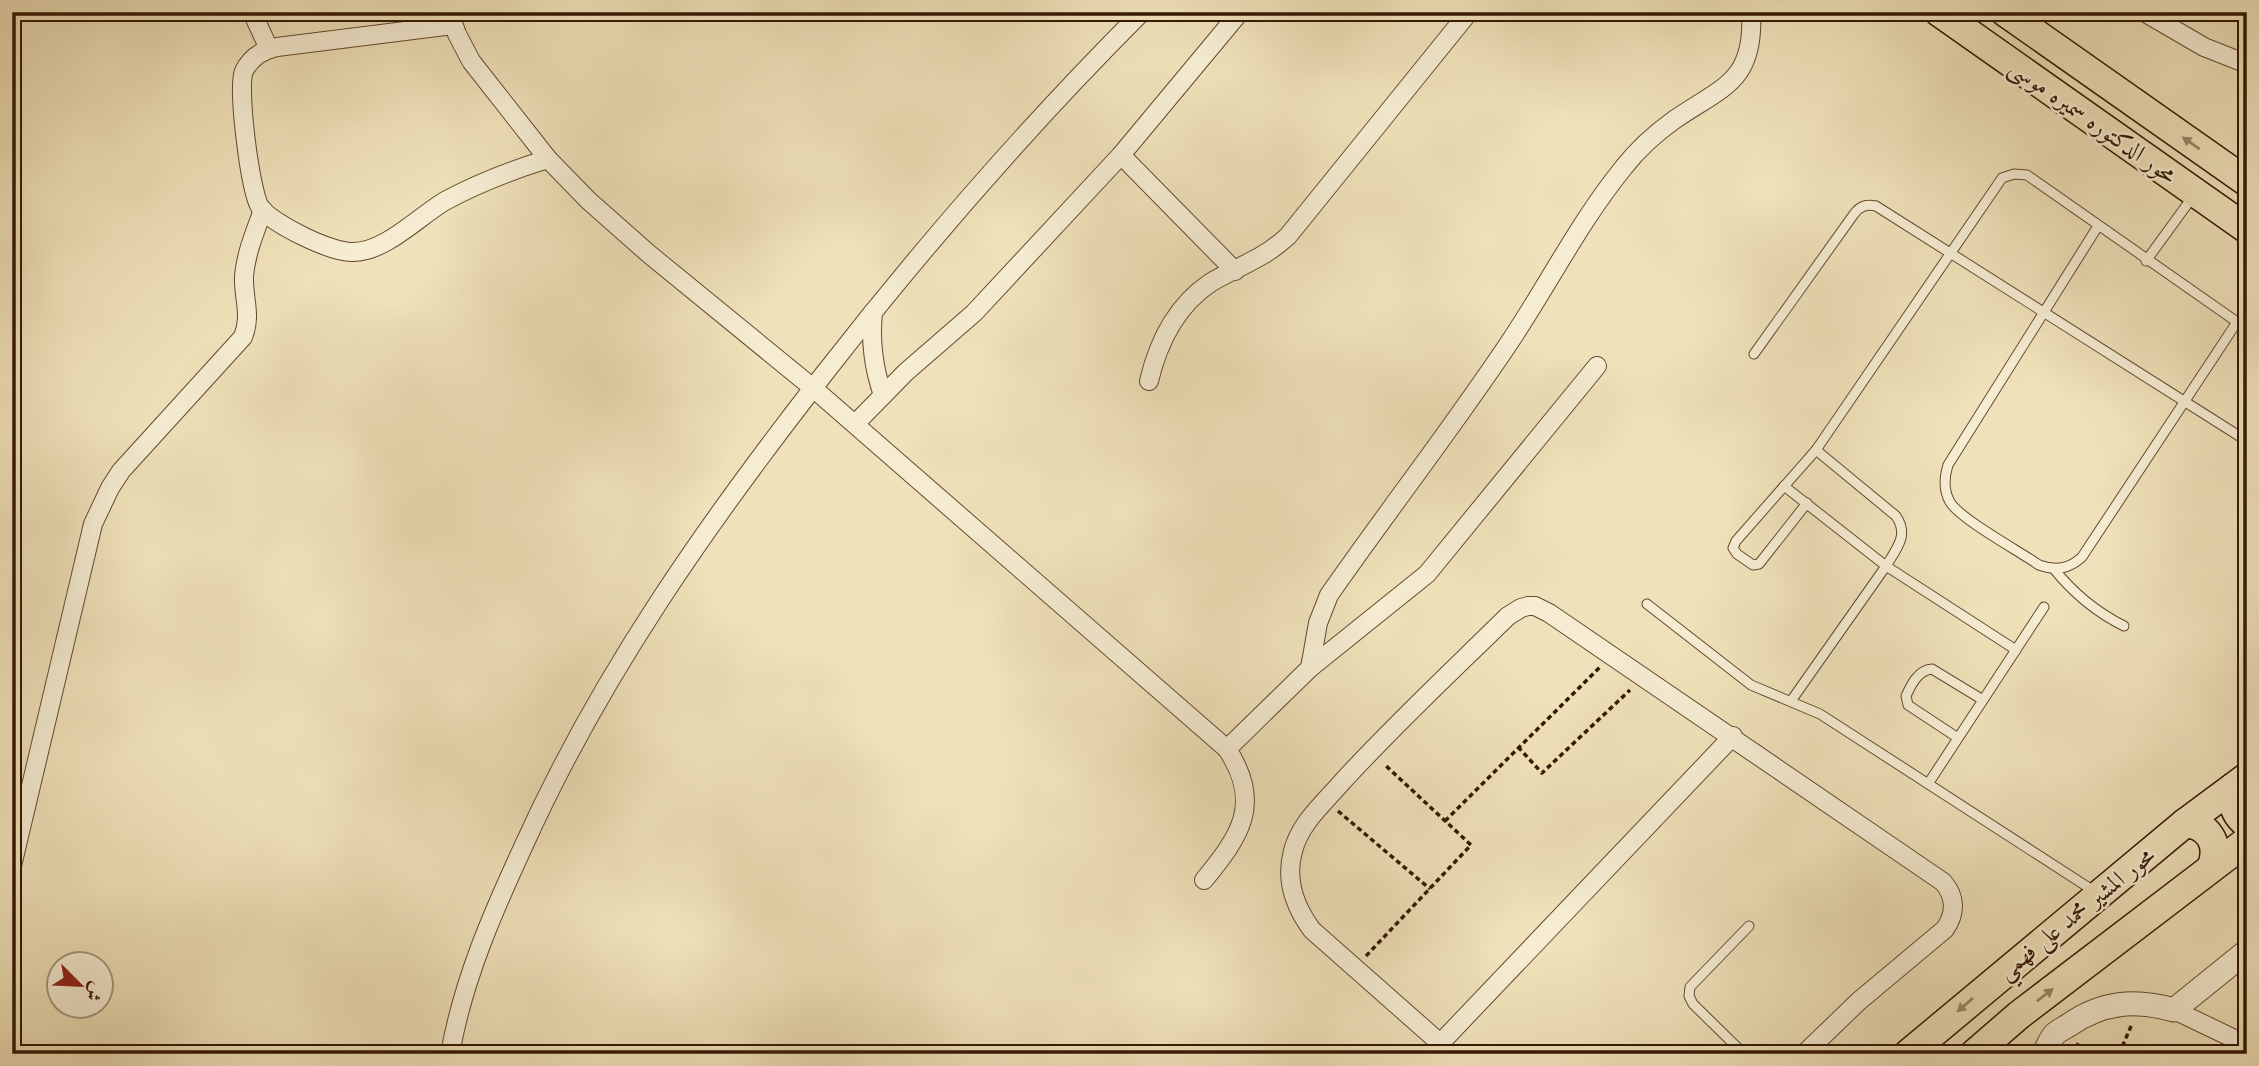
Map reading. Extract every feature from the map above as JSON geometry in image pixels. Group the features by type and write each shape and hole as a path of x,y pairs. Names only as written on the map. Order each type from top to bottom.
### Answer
{"main road":[{"name":"محور الدكتوره سميره موسى","path":"1939,12 2247,229"},
{"name":"محور الدكتوره سميره موسى","path":"2005,12 2247,182"},
{"name":"محور المشير محمد على فهمي","path":"1908,1054 2185,823 2240,782"},
{"path":"2240,782 2232,802 2247,824"},
{"path":"2185,823 2202,827 2214,840 2216,849 2212,866"},
{"name":"محور المشير محمد على فهمي","path":"1974,1054 2019,1015 2247,841"},
{"path":"1997,1054 2019,1015"}],"street":[{"path":"252,12 269,49"},
{"path":"450,1054 458,1012 479,951 534,822 596,703 667,588 743,481 873,311 1021,136 1142,12"},
{"path":"855,425 883,394 974,313 1121,155 1240,12"},
{"path":"1149,381 1161,344 1181,310 1210,283 1262,257 1288,236 1469,12"},
{"path":"1310,668 1318,623 1329,595 1447,433 1512,338 1561,257 1625,166 1658,133 1721,92 1740,71 1750,43 1751,12"},
{"path":"2144,12 2204,47 2247,64"},
{"path":"548,159 468,189 443,202 381,245 362,252 340,251 318,244 263,211 255,197 251,181 242,80 248,64 261,52 269,49 451,19 471,61 548,159 618,229 813,388 1227,749 1243,783 1243,818 1233,844 1204,880"},
{"path":"1121,155 1235,271"},
{"path":"12,866 93,524 121,471 243,337 248,319 244,280 247,256 263,211"},
{"path":"873,311 872,353 875,373 883,394"},
{"path":"1227,749 1310,668 1427,574 1597,366"},
{"path":"1732,736 1435,1048 1355,968 1312,930 1303,919 1292,893 1290,864 1293,850 1306,824 1370,751 1508,616 1521,608 1542,609 1732,736 1943,882 1950,890 1954,910 1945,929 1859,1001 1804,1054"},
{"path":"2174,1010 2247,951"},
{"path":"2044,1054 2055,1034 2082,1016 2101,1007 2120,1003 2141,1003 2174,1010 2247,1045"}],"lane":[{"path":"1807,503 1759,564 1753,565 1733,548 1736,541 1816,450 2002,178 2014,174 2027,176 2247,329"},
{"path":"2146,261 2195,193"},
{"path":"1754,354 1854,214 1863,206 1876,206 2247,441"},
{"path":"2098,226 1948,466 1945,485 1956,510 2039,565 2054,569 2070,566 2082,557 2237,322"},
{"path":"1791,701 1886,566 1901,542 1903,533 1896,516 1816,450"},
{"path":"1784,486 1886,566 2016,650"},
{"path":"2054,569 2086,603 2124,626"},
{"path":"1647,604 1751,685 1820,714 2099,894"},
{"path":"1927,784 2044,607"},
{"path":"1958,738 1908,705 1906,696 1919,674 1931,669 1983,700"},
{"path":"1744,1054 1693,1004 1689,996 1690,987 1749,926"}],"path":[{"path":"1445,821 1612,655"},
{"path":"1518,747 1542,773 1644,677"},
{"path":"1355,968 1471,845 1370,751"},
{"path":"1326,801 1430,889"},
{"path":"2119,1054 2141,1003"}]}
